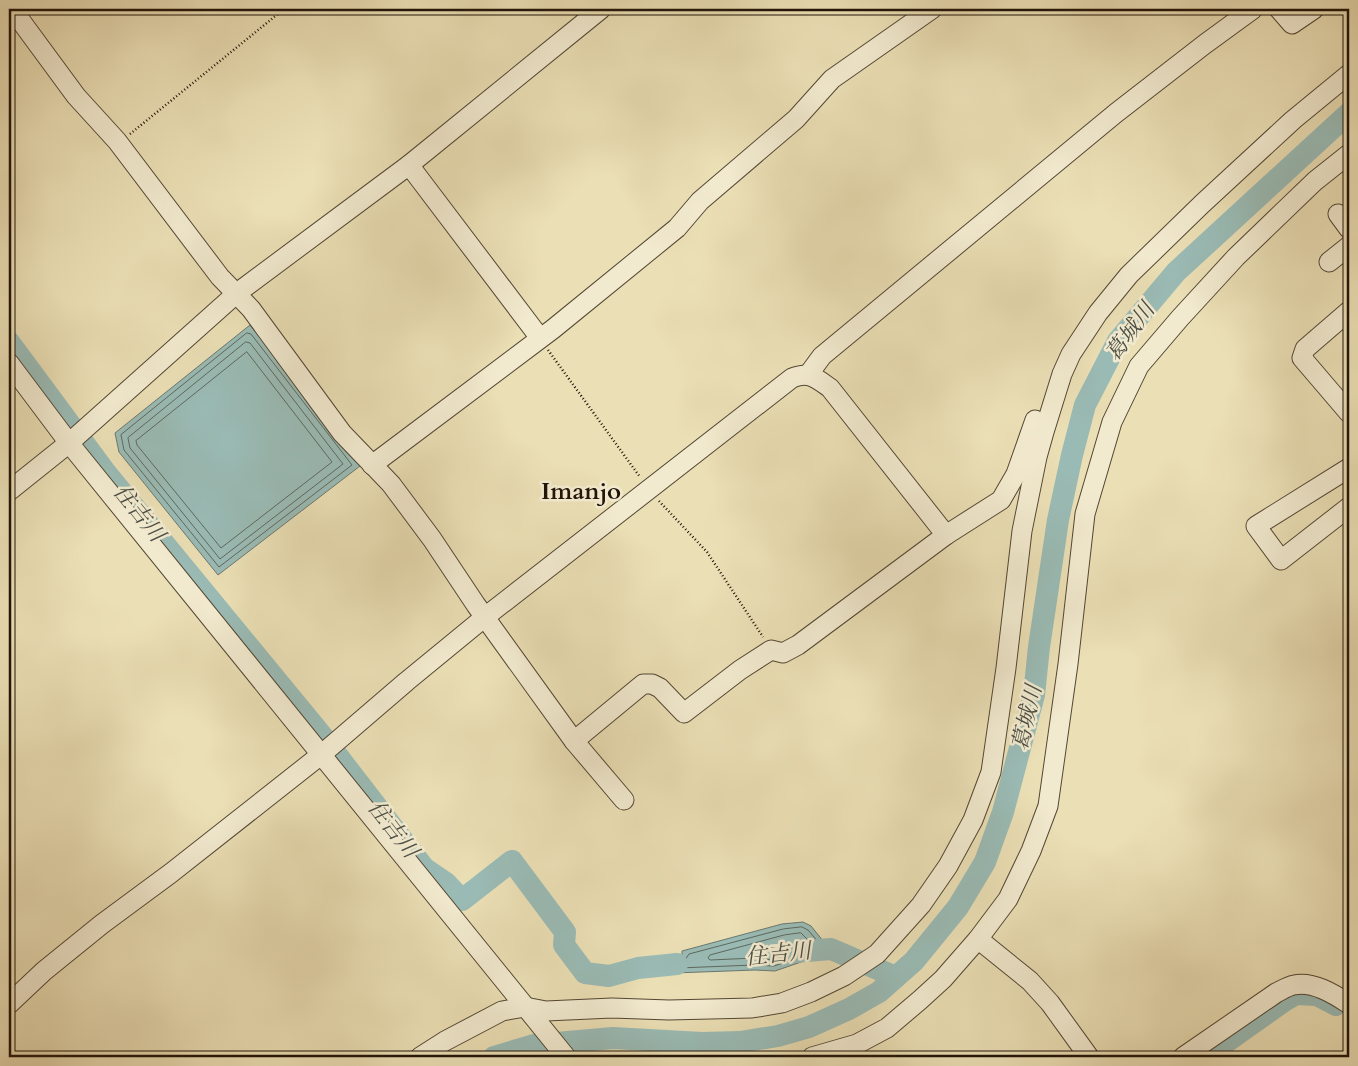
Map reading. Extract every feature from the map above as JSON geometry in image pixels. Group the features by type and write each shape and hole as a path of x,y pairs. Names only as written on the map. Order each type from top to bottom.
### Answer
{"street":[{"path":"12,9 76,96 117,141 220,277 251,310 342,433 391,484 574,741 624,800"},
{"path":"9,490 75,437 237,294 409,165 601,9"},
{"path":"372,465 553,329 677,228 700,201 796,119 832,79 932,9"},
{"path":"808,375 822,356 1108,120 1205,44 1254,9"},
{"path":"1279,9 1292,24 1314,9"},
{"path":"420,1057 445,1041 502,1011 530,1012 612,1008 669,1010 752,1008 782,1003 844,976 877,954 921,905 948,866 973,820 992,772 1022,531 1037,457 1062,374 1071,354 1098,313 1129,275 1293,120 1349,74"},
{"path":"812,1057 857,1044 887,1028 943,978 978,939 1008,899 1031,851 1048,806 1068,664 1085,514 1112,422 1139,366 1174,325 1236,258 1315,181 1349,154"},
{"path":"409,165 540,338"},
{"path":"1330,262 1349,246"},
{"path":"1349,311 1305,349 1302,358 1349,413"},
{"path":"9,363 75,437 326,750 566,1057"},
{"path":"10,1000 102,924 171,873 326,750 485,617 648,489 792,378 800,374 816,378 830,388 946,535"},
{"path":"574,741 643,684 652,684 660,688 684,713 740,670 771,650 783,653 798,645 946,535 1001,500 1016,474 1045,392 1062,374"},
{"path":"1349,468 1256,526 1282,560 1349,507"},
{"path":"978,939 1030,981 1050,1003 1089,1057"},
{"path":"1183,1057 1276,993 1293,985 1305,984 1318,988 1337,996 1349,1004"}],"path":[{"path":"117,141 130,133 284,9"},
{"path":"540,338 648,489 707,552 771,650"}],"water":[{"path":"250,325 360,466 218,575 119,452 115,433"},
{"path":"803,922 811,926 828,947 804,961 775,971 647,974 647,966 682,956 682,951 782,924"}],"waterway":[{"name":"葛城川","path":"494,1057 534,1045 613,1038 702,1043 740,1042 778,1036 809,1027 849,1009 879,992 914,961 958,907 985,862 1003,812 1034,695 1039,647 1058,520 1085,405 1118,341 1176,272 1349,113"},
{"name":"住吉川","path":"9,342 106,473 323,737 424,868 446,883 462,900 512,861 565,932 564,945 585,973 609,976 638,968 677,964"},
{"name":"住吉川","path":"794,952 831,949 896,977"},
{"path":"1205,1057 1296,994 1317,995 1336,1005"}],"district":[{"name":"Imanjo","path":"581,491"}]}
